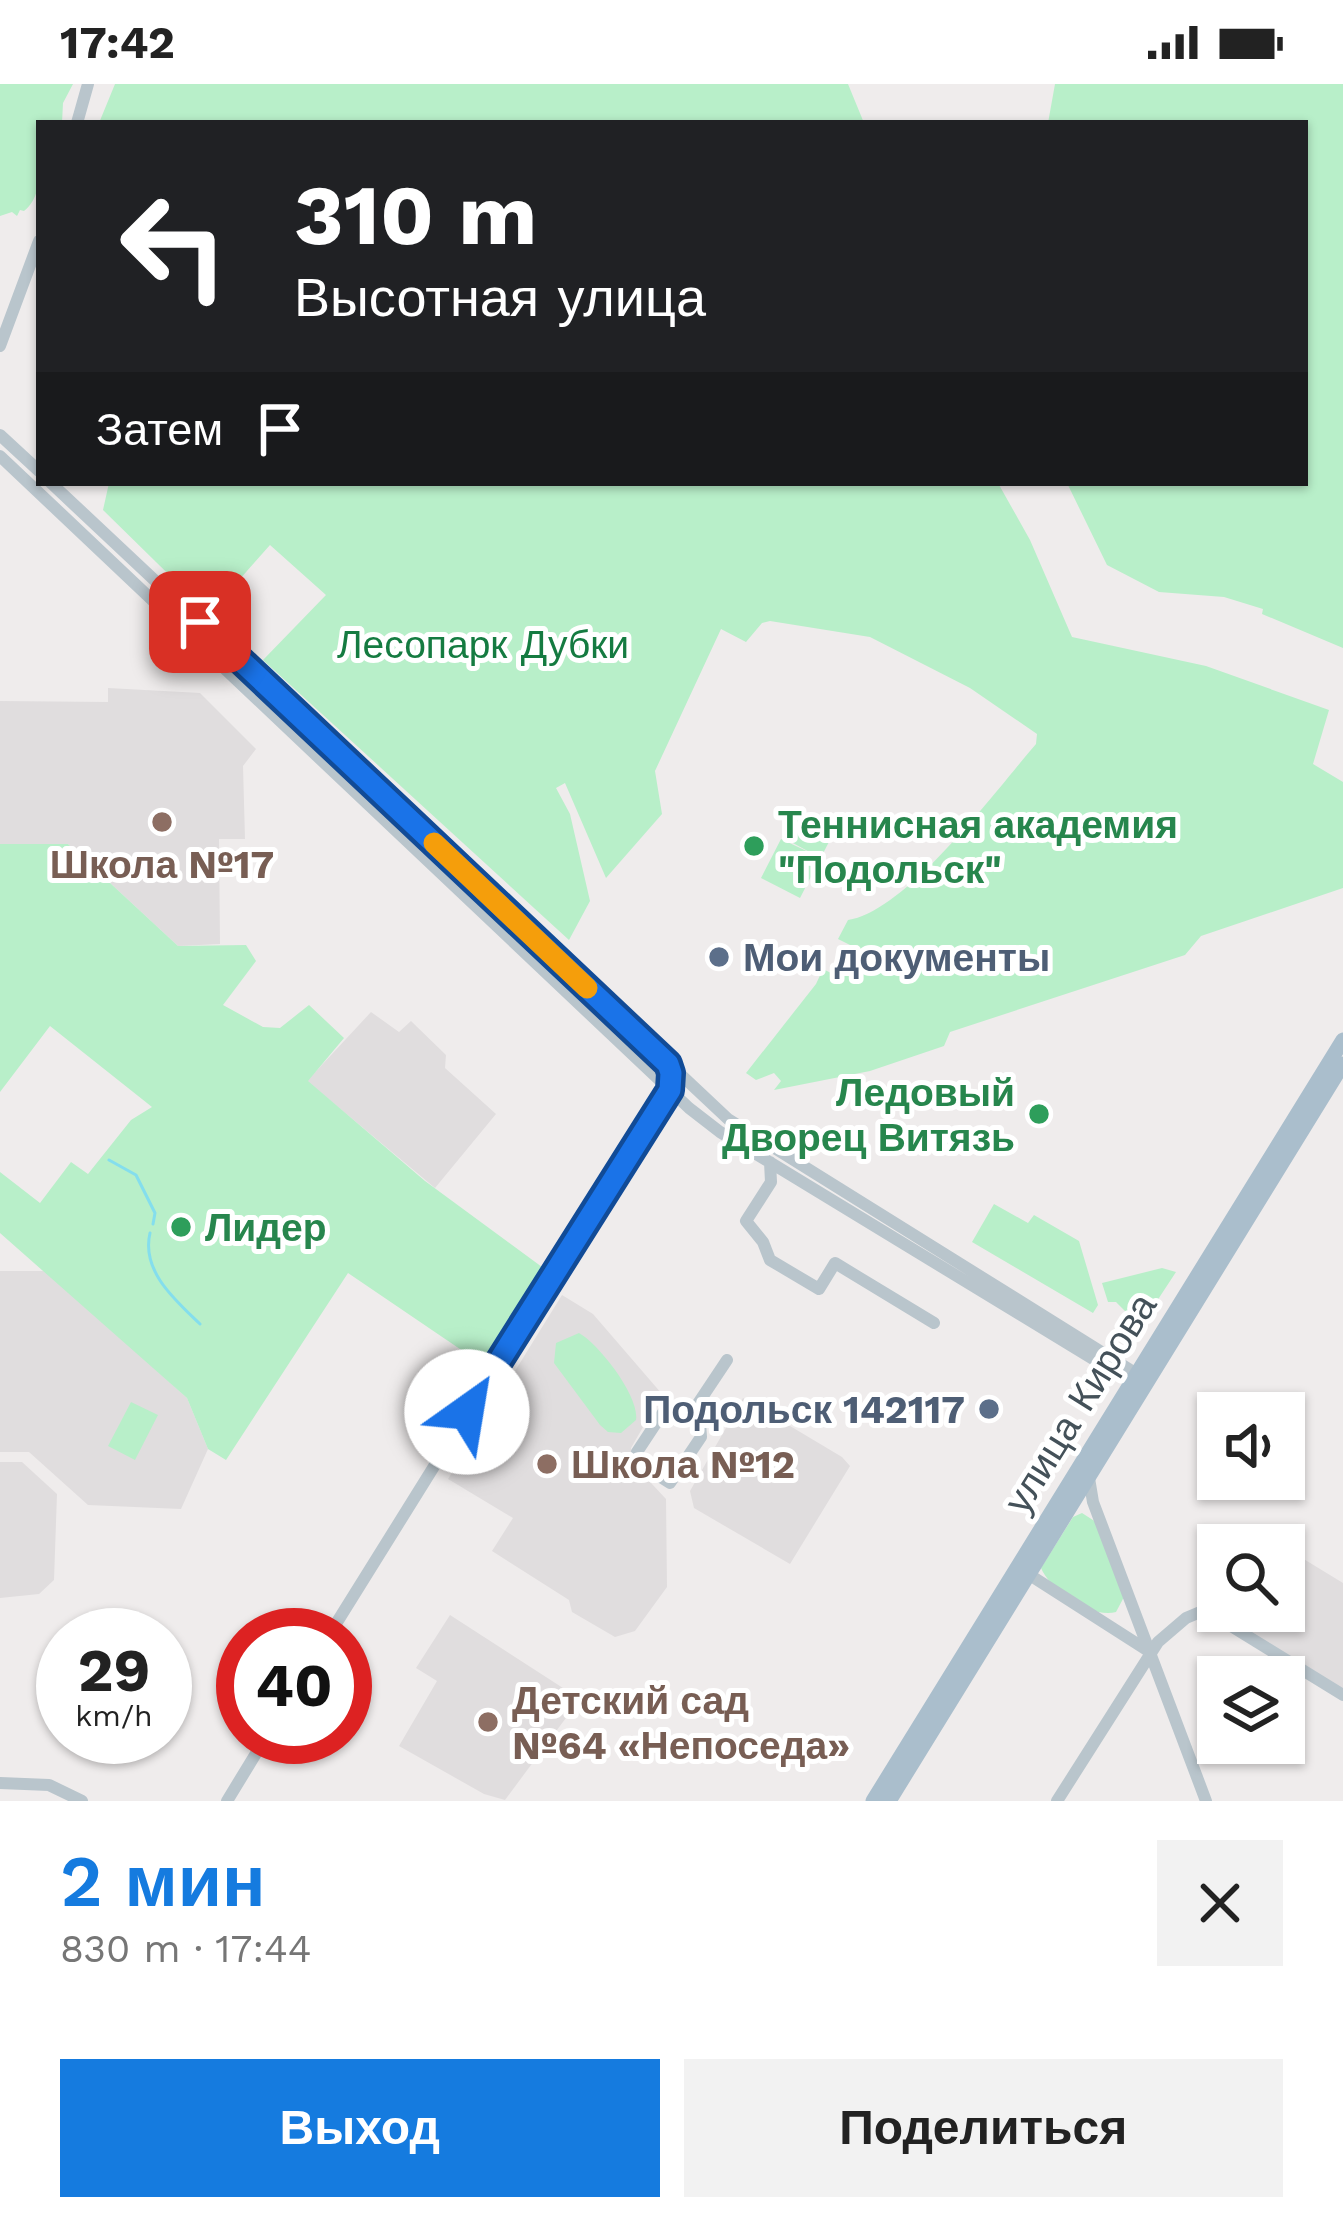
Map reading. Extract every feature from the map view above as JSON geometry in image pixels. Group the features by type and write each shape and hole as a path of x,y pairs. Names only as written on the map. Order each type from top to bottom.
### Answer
{"main road":[{"name":"улица Кирова","path":"873,1801 1023,1571 1072,1507 1138,1381 1343,1040"},
{"name":"улица Кирова","path":"889,1801 1023,1571 1051,1514 1343,1064"}],"street":[{"path":"78,120 88,84"},
{"path":"0,346 36,249"},
{"path":"0,435 36,468"},
{"path":"0,456 670,1090 720,1132 808,1178"},
{"path":"55,486 728,1119 808,1178 1138,1381"},
{"path":"591,1014 602,1002"},
{"path":"346,1608 670,1090 668,1064"},
{"path":"670,1090 695,1090"},
{"path":"770,1162 771,1182 746,1221 770,1260 819,1289 835,1263 934,1323"},
{"path":"691,1414 727,1360"},
{"path":"664,1411 691,1414 700,1423 701,1437 670,1483 640,1464 637,1452 664,1411"},
{"path":"1089,1478 1100,1520 1206,1801"},
{"path":"1051,1514 1072,1507 1088,1510 1100,1520"},
{"path":"1023,1571 1150,1652"},
{"path":"1057,1801 1150,1652 1186,1618 1205,1610 1343,1695"},
{"path":"227,1801 250,1764"},
{"path":"0,1783 49,1785 82,1801"}],"shaded area":[{"name":"Школа №17","path":"108,688 200,693 256,749 243,766 245,839 219,839 220,944 178,946 68,844 0,844 0,701 108,702"},
{"path":"371,1012 399,1032 411,1021 446,1055 445,1068 496,1114 435,1188 307,1081"},
{"path":"0,1271 47,1271 187,1398 208,1449 181,1509 88,1505 29,1452 0,1452"},
{"name":"Школа №12","path":"562,1295 593,1314 662,1394 631,1448 638,1469 666,1499 667,1587 635,1631 615,1637 572,1612 569,1600 492,1551 513,1518 448,1479"},
{"path":"743,1398 850,1466 790,1564 694,1508 690,1491"},
{"path":"0,1462 22,1462 57,1494 54,1580 39,1594 0,1598"},
{"path":"1305,1560 1343,1583 1343,1690 1305,1666 1305,1656 1289,1656 1250,1632 1305,1632"},
{"name":"Детский сад №64 «Непоседа»","path":"450,1615 580,1699 505,1800 484,1794 399,1746 437,1681 416,1668"}],"green space":[{"path":"0,84 73,84 63,103 62,120 36,120 36,194 17,216 12,212 0,216"},
{"path":"115,84 848,84 863,120 100,120"},
{"path":"1055,84 1343,84 1343,648 1262,614 1263,609 1224,597 1159,592 1107,565 1068,486 1308,486 1308,120 1049,120"},
{"name":"Лесопарк Дубки","path":"108,486 1000,486 1030,540 1072,637 1206,666 1329,710 1313,764 1343,782 1343,888 1201,936 1185,955 950,1032 944,1046 870,1071 774,1090 781,1081 774,1073 756,1080 746,1073 823,969 837,976 852,946 838,939 848,920 871,912 923,872 1036,744 1037,734 970,688 870,637 770,621 762,623 746,642 721,629 655,771 662,814 606,878 565,783 556,788 570,814 590,901 569,940 263,660 326,595 270,545 209,614 103,510"},
{"path":"358,779 568,977 564,981 354,783"},
{"path":"793,816 832,836 800,898 761,878 781,839 813,854 782,837"},
{"path":"0,844 68,844 178,946 246,945 256,961 223,1005 263,1027 280,1028 309,1005 344,1038 308,1081 425,1181 542,1267 482,1364 348,1273 226,1460 208,1449 187,1398 0,1233 0,1172 40,1203 71,1162 88,1174 131,1120 152,1107 50,1026 0,1092"},
{"path":"994,1204 1028,1223 1034,1215 1079,1241 1098,1305 1093,1313 972,1242"},
{"path":"1162,1268 1176,1272 1132,1339 1121,1332 1128,1314 1116,1302 1108,1302 1102,1283"},
{"path":"579,1333 607,1359 632,1398 636,1420 621,1433 608,1432 600,1425 554,1363 556,1343"},
{"path":"131,1402 158,1415 135,1460 108,1446"},
{"path":"1082,1513 1096,1522 1124,1597 1116,1612 1095,1611 1073,1601 1041,1568 1073,1517"}],"waterway":[{"path":"109,1160 136,1175 155,1213 153,1224"},
{"path":"150,1233 155,1272 200,1324"}],"slow traffic":[{"path":"434,843 587,988"}],"place":[{"name":"Школа №17","path":"162,822"},
{"name":"Теннисная академия \"Подольск\"","path":"754,846"},
{"name":"Мои документы","path":"719,957"},
{"name":"Ледовый Дворец Витязь","path":"1039,1114"},
{"name":"Лидер","path":"181,1227"},
{"name":"Подольск 142117","path":"989,1409"},
{"name":"Школа №12","path":"547,1464"},
{"name":"Детский сад №64 «Непоседа»","path":"488,1722"}],"route":[{"path":"200,622 668,1064 670,1090 467,1412"}]}
